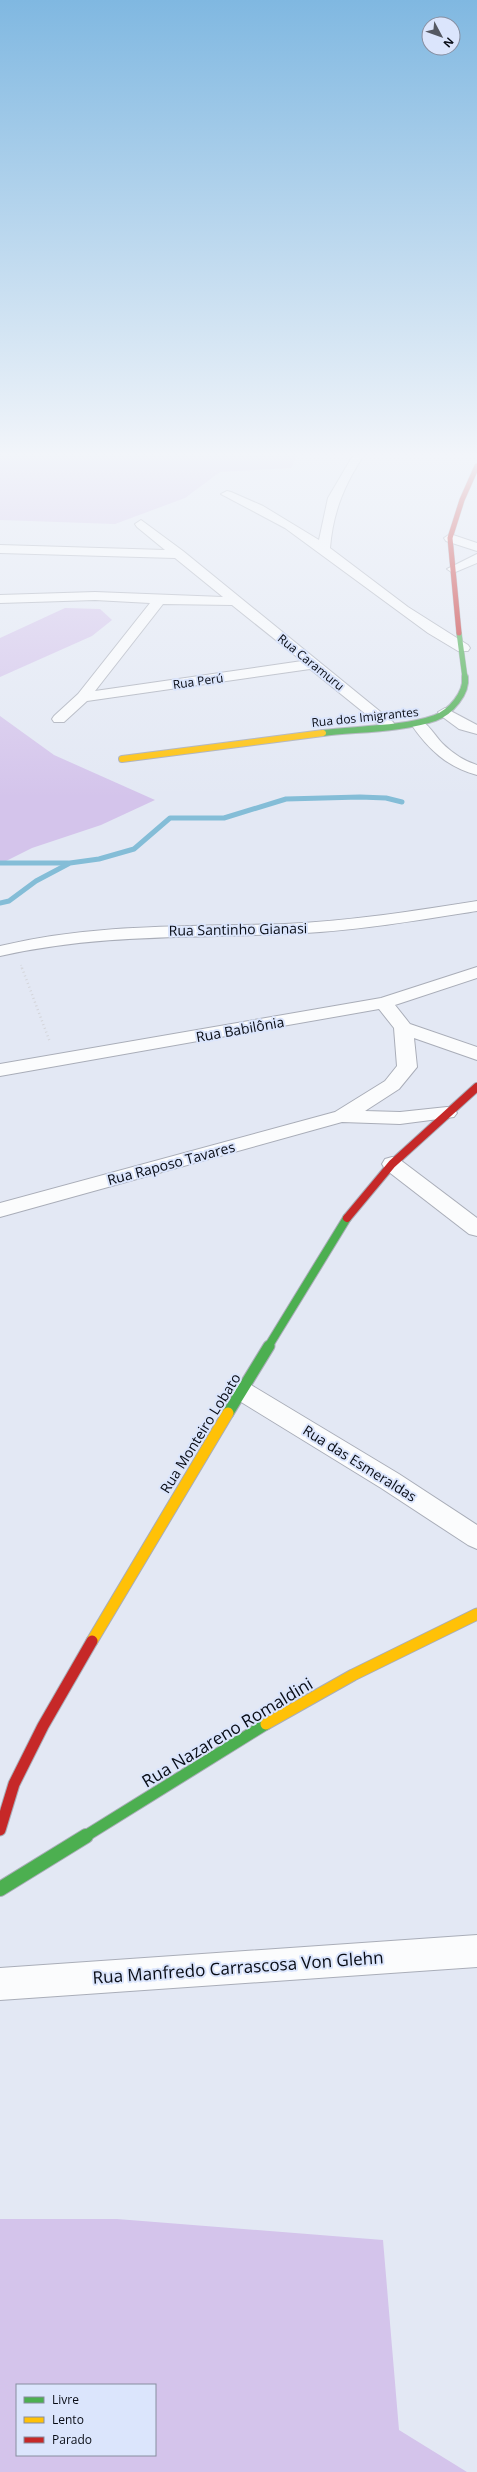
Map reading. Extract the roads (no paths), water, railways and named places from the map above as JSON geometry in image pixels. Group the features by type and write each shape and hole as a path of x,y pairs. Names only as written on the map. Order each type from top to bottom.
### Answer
{"street":[{"name":"Rua Caramuru","path":"195,567 388,725"},
{"path":"346,567 423,624 463,650 477,645"},
{"name":"Rua dos Imigrantes","path":"122,758 388,725 418,724 436,719 458,701 466,684 463,650 457,619 453,568"},
{"path":"0,599 95,596 159,600 234,601"},
{"path":"59,720 83,697 159,600"},
{"name":"Rua Perú","path":"83,697 313,664"},
{"path":"445,712 464,726 477,730"},
{"path":"418,724 442,753 456,763 477,770"},
{"name":"Rua Santinho Gianasi","path":"7,949 62,937 121,931 258,930 356,925 477,906"},
{"name":"Rua Babilônia","path":"0,1070 384,1003 477,972"},
{"name":"Rua Raposo Tavares","path":"0,1210 342,1116 392,1086 407,1067 402,1028 384,1003"},
{"path":"402,1028 477,1054"},
{"name":"Rua Monteiro Lobato","path":"0,1830 14,1784 42,1726 142,1554 346,1221 392,1164 477,1087"},
{"name":"Rua Raposo Tavares","path":"342,1116 400,1118 447,1113"},
{"path":"392,1164 477,1229"},
{"name":"Rua das Esmeraldas","path":"242,1391 477,1538"},
{"name":"Rua Nazareno Romaldini","path":"0,1889 272,1720 437,1632 477,1614"},
{"name":"Rua Manfredo Carrascosa Von Glehn","path":"0,1984 477,1951"}],"waterway":[{"path":"0,903 9,901 36,881 70,863 99,859 134,849 170,818 224,818 286,799 360,797 386,798 402,802"},
{"path":"0,863 68,863"}]}
